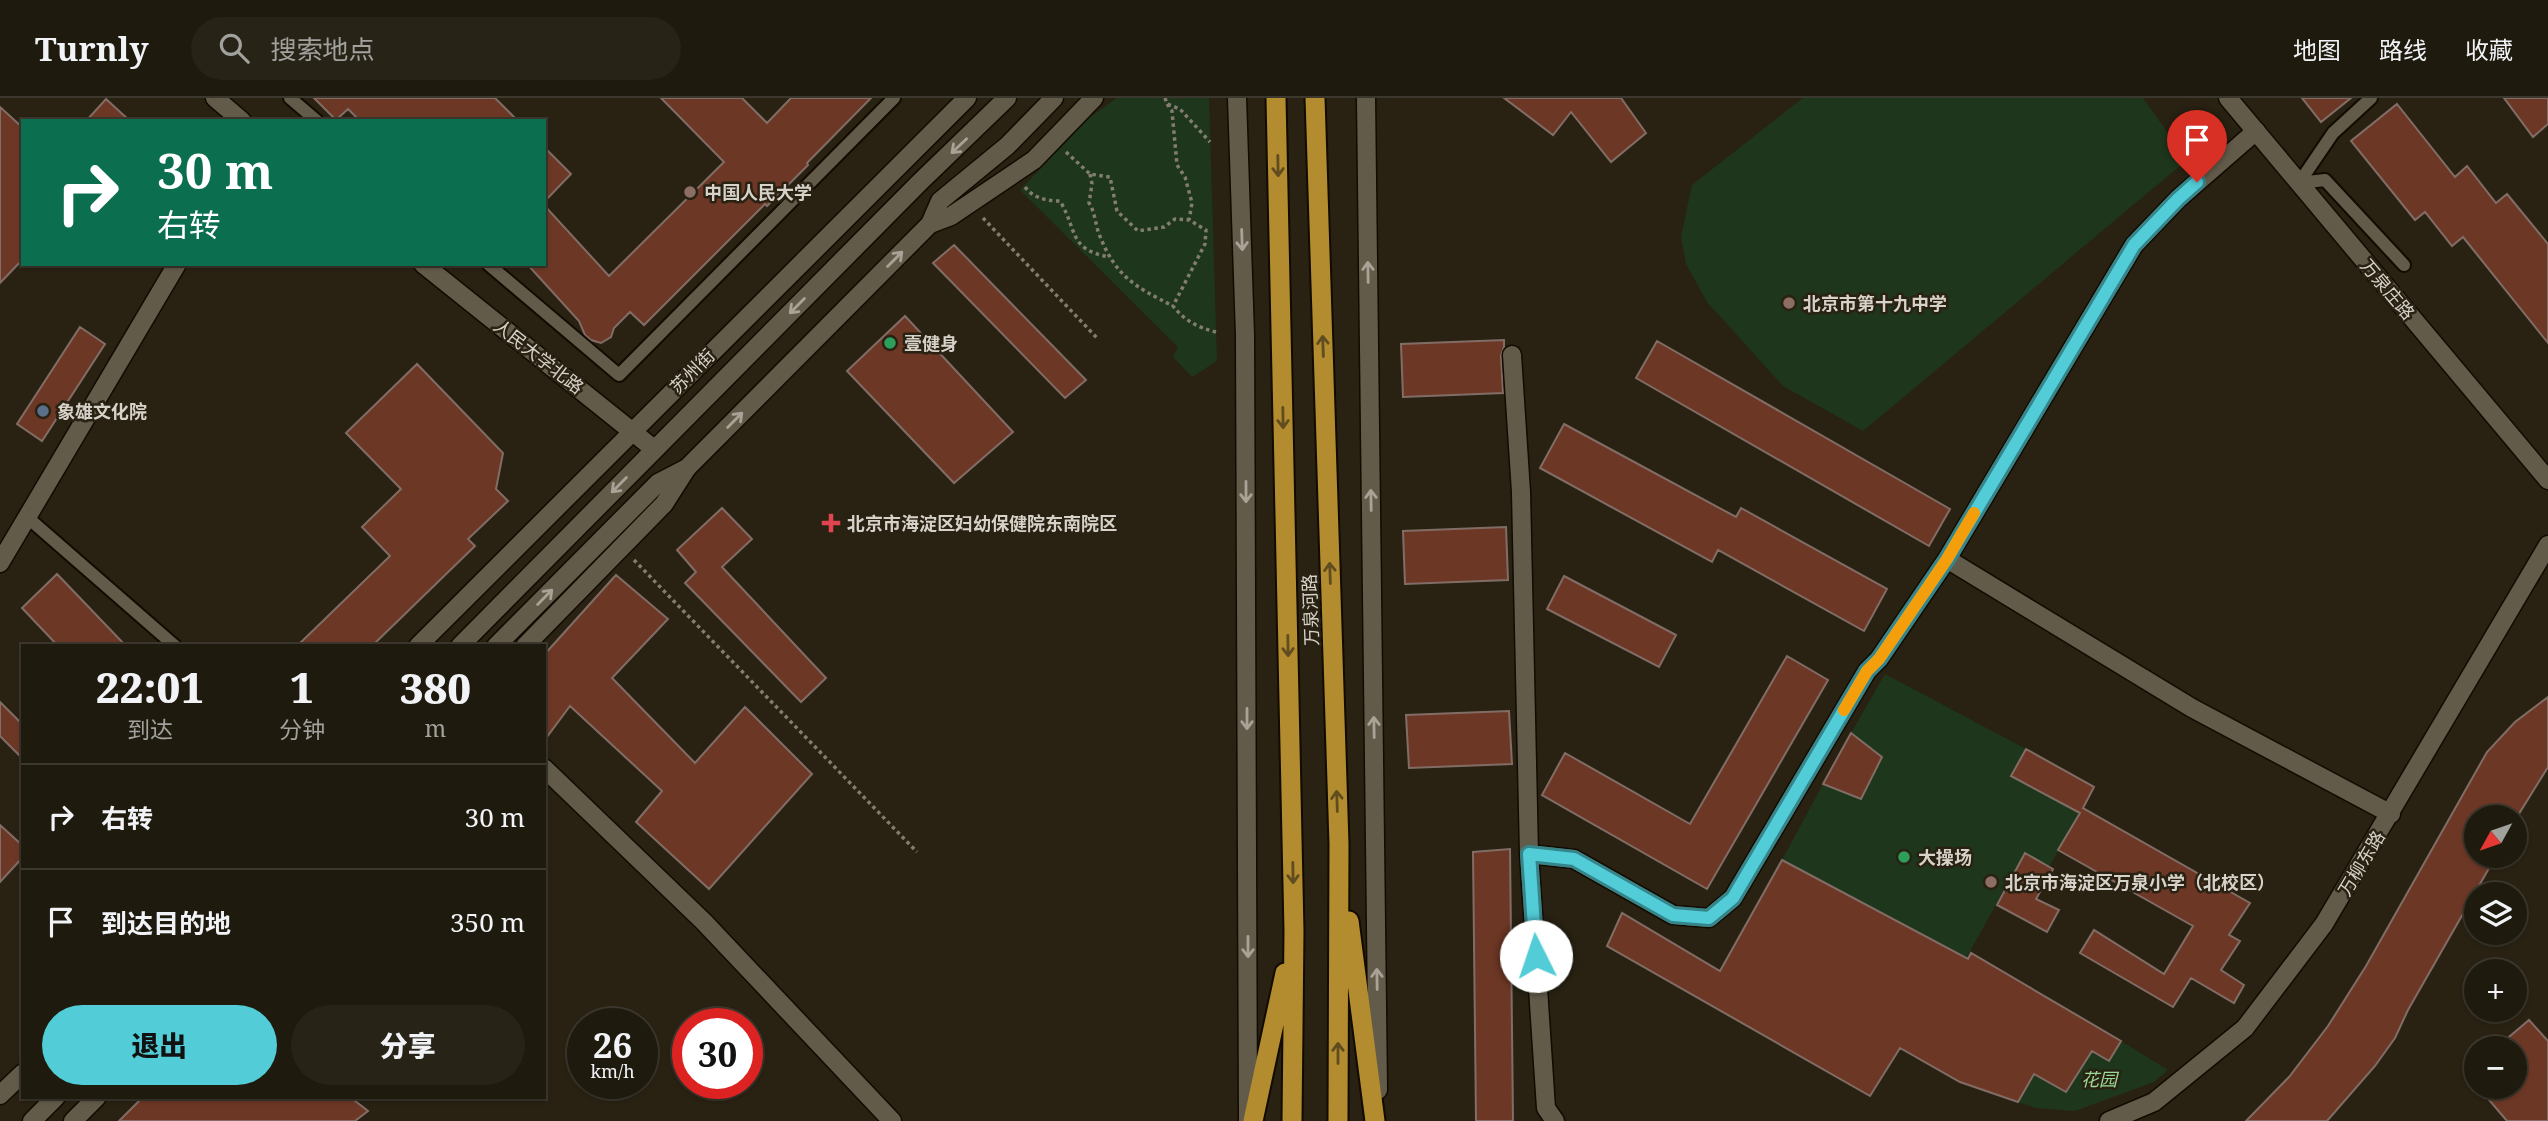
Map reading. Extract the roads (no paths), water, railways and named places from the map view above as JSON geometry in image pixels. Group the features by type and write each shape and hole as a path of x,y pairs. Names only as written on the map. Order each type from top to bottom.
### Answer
{"highway":[{"name":"万泉河路","path":"1276,98 1294,931 1292,1121"},
{"name":"万泉河路","path":"1315,98 1339,844 1338,1121"},
{"path":"1339,844 1376,1121"},
{"path":"1251,1121 1294,931"}],"street":[{"path":"215,98 240,119"},
{"name":"苏州街","path":"420,644 967,98"},
{"name":"苏州街","path":"462,644 920,182 1007,98"},
{"path":"527,644 664,505 687,468 930,224 940,201 1007,146 1054,98"},
{"path":"930,224 951,216 1034,160 1094,98"},
{"path":"1237,98 1245,335 1251,1121"},
{"path":"1366,98 1376,1121"},
{"name":"万泉庄路","path":"2228,98 2548,480"},
{"path":"1529,854 1574,859 1673,915 1709,918 1733,898 1867,671 1879,659 1947,559 2134,245 2178,199 2256,131"},
{"path":"0,563 176,266"},
{"name":"人民大学北路","path":"426,266 654,449"},
{"path":"1512,355 1521,492 1529,854 1546,1108 1555,1121"},
{"path":"498,644 658,483 687,468"},
{"name":"万柳东路","path":"2109,1121 2154,1102 2245,1028 2324,924 2548,545"},
{"path":"1947,559 2192,708 2390,814"},
{"path":"546,770 704,922 891,1121"},
{"path":"0,1095 21,1075"},
{"path":"32,1121 54,1099"},
{"path":"74,1121 95,1099"}],"lane":[{"path":"290,98 315,119"},
{"path":"490,266 619,375 894,98"},
{"path":"2299,183 2333,133 2371,98"},
{"path":"2299,183 2325,180 2404,265"},
{"path":"27,517 173,644"}],"place":[{"name":"中国人民大学","path":"690,192"},
{"name":"北京市第十九中学","path":"1789,303"},
{"name":"壹健身","path":"890,343"},
{"name":"象雄文化院","path":"43,411"},
{"name":"北京市海淀区妇幼保健院东南院区","path":"831,523"},
{"name":"大操场","path":"1904,857"},
{"name":"北京市海淀区万泉小学（北校区）","path":"1991,882"}],"park label":[{"name":"花园","path":"2099,1079"}]}
